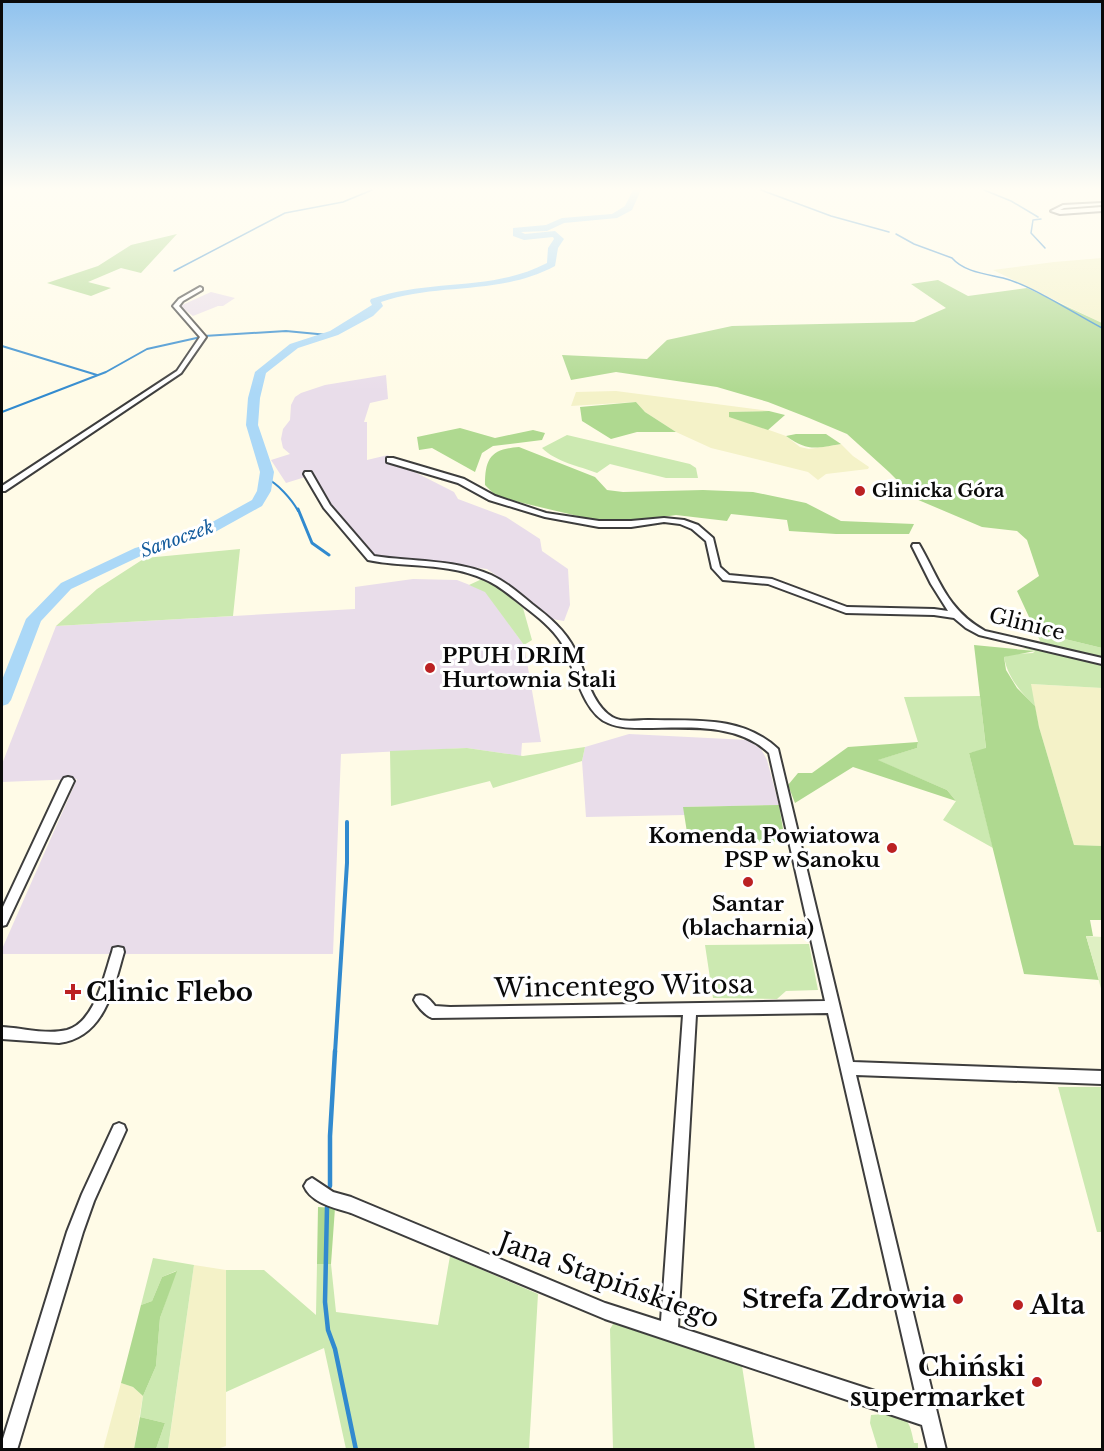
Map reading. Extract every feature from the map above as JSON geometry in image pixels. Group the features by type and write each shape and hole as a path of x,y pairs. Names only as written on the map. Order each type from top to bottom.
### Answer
{"street":[{"path":"2,489 182,369 203,337 176,306 181,300 200,289"},
{"path":"390,460 461,481 492,498 545,515 599,524 631,524 664,520 681,522 695,527 710,540 716,568 726,578 769,581 846,610 934,612 954,615"},
{"path":"308,474 327,506 371,558 475,572 495,581 534,610 565,642 593,702 606,718 624,723 745,730 766,742 774,752 779,764 833,1007 937,1449"},
{"name":"Glinice","path":"916,546 954,615 982,633 1102,661"},
{"path":"2,921 68,781"},
{"path":"2,1033 58,1037 68,1036 86,1027 97,1011 118,952"},
{"name":"Wincentego Witosa","path":"422,1000 432,1012 450,1013 833,1007"},
{"path":"669,1332 690,1008"},
{"path":"849,1068 1102,1077"},
{"path":"8,1449 75,1232 87,1199 119,1130"},
{"name":"Jana Stapińskiego","path":"312,1186 329,1198 351,1205 595,1307 929,1418"}],"shaded area":[{"path":"1102,258 1102,323 993,270 1054,262"},
{"path":"211,292 235,298 223,306 193,316 180,306"},
{"path":"386,375 388,399 370,403 364,422 367,422 367,460 388,455 393,461 454,492 458,499 506,517 540,539 542,551 568,569 570,605 564,621 546,618 523,595 487,569 374,556 335,511 313,478 315,474 286,483 271,460 290,454 283,448 281,439 283,429 290,420 291,405 295,397 325,385"},
{"path":"616,391 769,411 729,412 729,416 786,436 800,447 809,449 841,444 869,467 868,469 826,474 818,480 808,472 711,448 676,432 645,412 636,402 571,406 576,392"},
{"path":"413,579 457,580 485,591 524,645 541,742 522,743 521,756 467,748 341,754 333,954 2,954 2,949 77,779 2,782 2,764 56,626 355,609 355,587"},
{"path":"1030,684 1102,688 1102,846 1074,845 1039,727"},
{"path":"629,734 748,740 761,749 767,760 779,805 684,807 685,815 586,817 582,761 585,747"},
{"path":"194,1265 226,1270 226,1446 217,1449 168,1450"},
{"path":"121,1383 133,1387 143,1396 134,1449 103,1450"}],"green space":[{"path":"111,258 155,258 141,273 121,268 88,282 111,288 91,296 47,283 98,266"},
{"path":"938,280 968,296 1027,288 1102,323 1102,648 1036,632 1017,591 1039,576 1027,540 1017,531 982,527 916,499 847,434 768,402 717,387 616,372 571,380 562,355 647,359 667,340 732,326 914,322 946,308 911,284"},
{"path":"636,402 645,412 676,432 637,432 611,439 582,421 580,407"},
{"path":"769,411 785,415 768,430 729,417 729,412"},
{"path":"460,428 495,438 533,430 545,433 542,440 493,446 482,453 475,472 432,448 419,450 417,437"},
{"path":"826,434 841,444 806,447 786,436"},
{"path":"567,435 690,464 696,468 698,478 666,478 610,464 597,473 561,460 542,448"},
{"path":"519,447 595,477 607,490 753,492 806,503 841,521 914,524 909,534 836,534 789,531 787,520 731,514 727,521 676,515 623,523 599,521 497,497 485,485 488,462 491,457 502,450"},
{"path":"240,549 233,616 56,626 97,589 145,558"},
{"path":"482,579 490,581 523,608 532,640 524,645 485,592 469,585"},
{"path":"1036,632 1102,648 1102,658 1041,643"},
{"path":"974,645 1035,651 1004,657 1006,670 1017,688 1035,706 1039,727 1074,845 1102,846 1102,920 1090,920 1093,936 1086,936 1099,980 1024,974 969,753 986,748"},
{"path":"1022,648 1033,648 1102,664 1102,688 1031,684 1035,706 1015,684 1004,657 1035,651"},
{"path":"980,696 986,749 969,753 993,848 943,820 956,801 947,790 877,760 917,748 918,742 904,697"},
{"path":"918,742 917,748 878,760 947,790 956,801 853,767 795,803 788,785 798,773 812,773 848,747"},
{"path":"585,747 582,761 493,788 490,781 391,806 390,751 467,748 523,756"},
{"path":"779,805 785,841 689,845 683,807"},
{"path":"1086,936 1102,937 1102,992"},
{"path":"809,944 818,990 786,991 777,999 713,998 705,945"},
{"path":"1058,1087 1102,1087 1102,1232 1097,1232"},
{"path":"318,1207 335,1208 331,1264 317,1264"},
{"path":"450,1256 538,1294 529,1449 346,1449 324,1348 226,1392 226,1270 264,1270 316,1315 317,1264 331,1264 336,1312 438,1325"},
{"path":"153,1258 194,1265 168,1449 156,1449 165,1423 140,1417 143,1396 156,1366 160,1318 176,1271 162,1277 152,1301 141,1305"},
{"path":"177,1271 160,1318 156,1366 143,1396 133,1387 121,1383 141,1305 152,1301 162,1277"},
{"path":"613,1324 619,1324 742,1366 755,1449 613,1449 610,1329"},
{"path":"884,1414 903,1418 909,1424 914,1443 918,1443 918,1449 878,1449 870,1423 871,1415"},
{"path":"140,1417 165,1423 156,1449 134,1449"}],"waterway":[{"path":"174,271 199,258"},
{"name":"Sanoczek","path":"2,700 34,619 66,586 140,551 201,534 257,503 264,491 267,472 252,425 254,398 261,372 294,346 334,333 369,314 378,306 375,301 419,289 511,281 533,274 552,264 552,258"},
{"path":"951,258 969,269 1026,287 1102,328"},
{"path":"204,336 286,331 328,335"},
{"path":"2,412 106,372 147,349 201,337"},
{"path":"2,346 97,375"},
{"path":"266,479 275,483 298,511"},
{"path":"298,509 312,543 329,555"},
{"path":"335,1053 347,863 347,822"},
{"path":"330,1186 330,1136 335,1051"},
{"path":"327,1207 325,1302 328,1330 335,1349 356,1450"}],"place":[{"name":"Glinicka Góra","path":"860,491"},
{"name":"PPUH DRIM Hurtownia Stali","path":"430,668"},
{"name":"Komenda Powiatowa PSP w Sanoku","path":"892,848"},
{"name":"Santar (blacharnia)","path":"748,882"},
{"name":"Clinic Flebo","path":"73,992"},
{"name":"Strefa Zdrowia","path":"958,1299"},
{"name":"Alta","path":"1018,1305"},
{"name":"Chiński supermarket","path":"1037,1382"}]}
